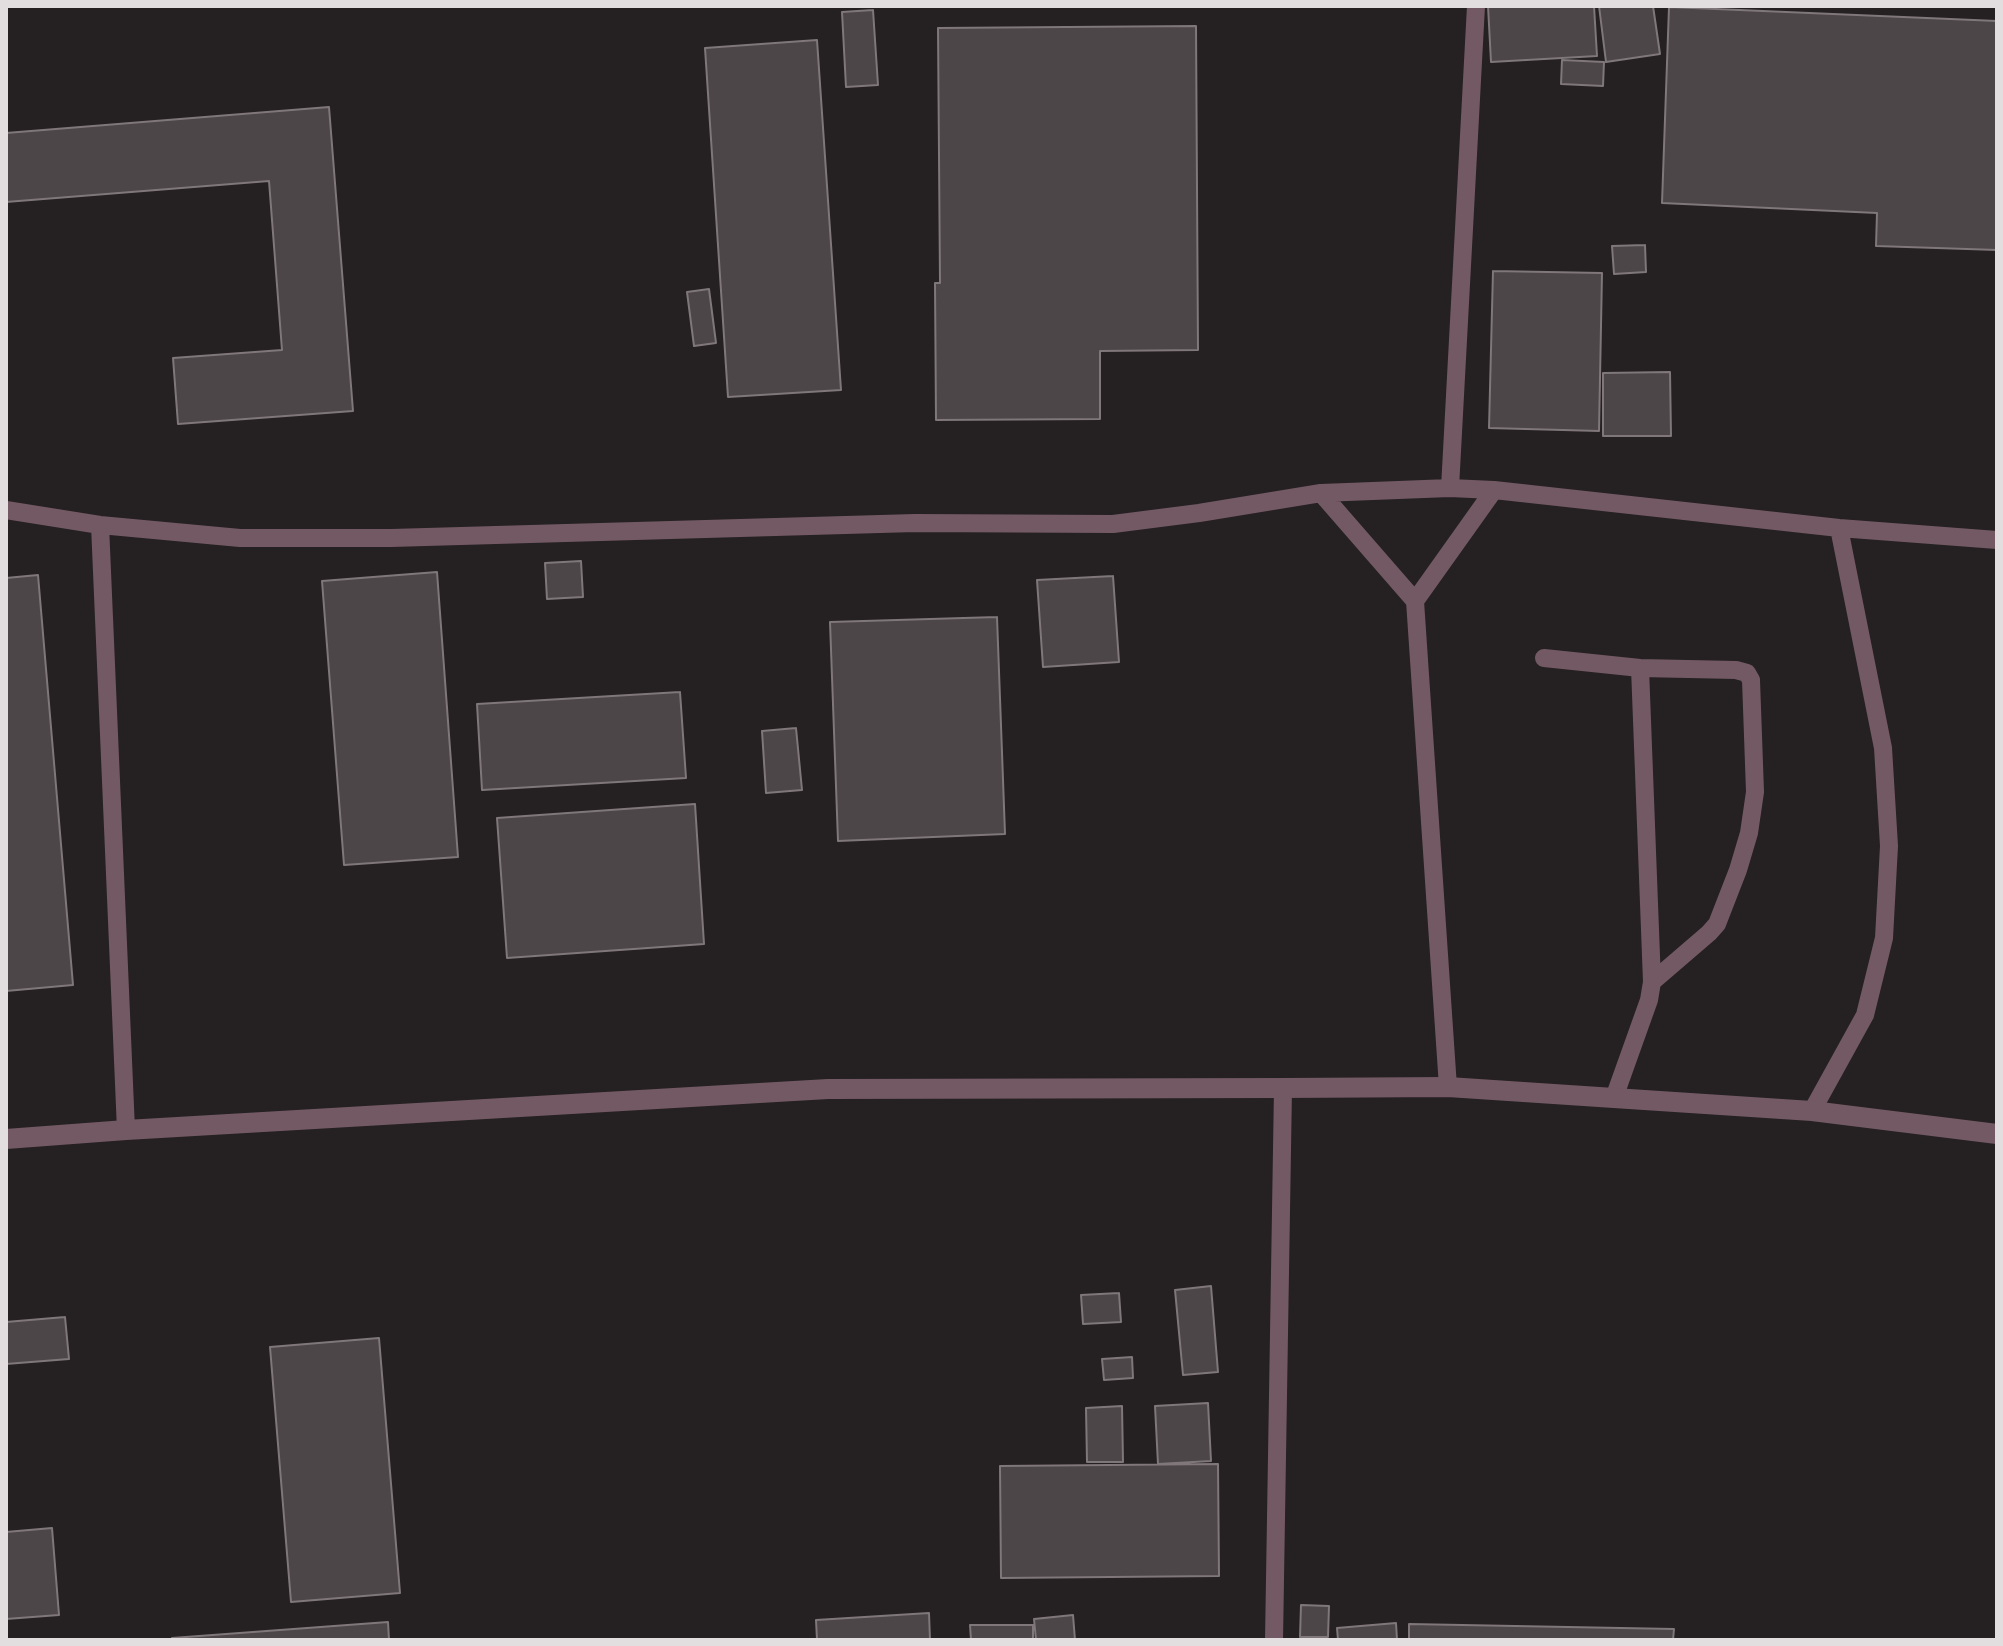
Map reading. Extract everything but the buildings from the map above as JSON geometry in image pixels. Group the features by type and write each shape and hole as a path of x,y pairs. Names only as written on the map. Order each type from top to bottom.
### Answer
{"street":[{"path":"6,1139 828,1089 1448,1087 1812,1111 1997,1134"}],"lane":[{"path":"1450,488 1476,6"},
{"path":"6,510 100,525 240,538 391,538 915,523 1113,524 1321,493 1450,488 1494,490 1839,528 1997,540"},
{"path":"1415,601 1494,490"},
{"path":"1321,493 1415,601 1448,1087"},
{"path":"100,525 126,1130"},
{"path":"1812,1111 1865,1015 1884,938 1889,846 1883,748 1839,528"},
{"path":"1544,658 1640,668 1736,670 1747,673 1751,680 1755,792 1749,833 1738,870 1717,924 1652,982"},
{"path":"1614,1098 1649,1000 1652,982 1640,668"},
{"path":"1274,1640 1283,1088"}]}
